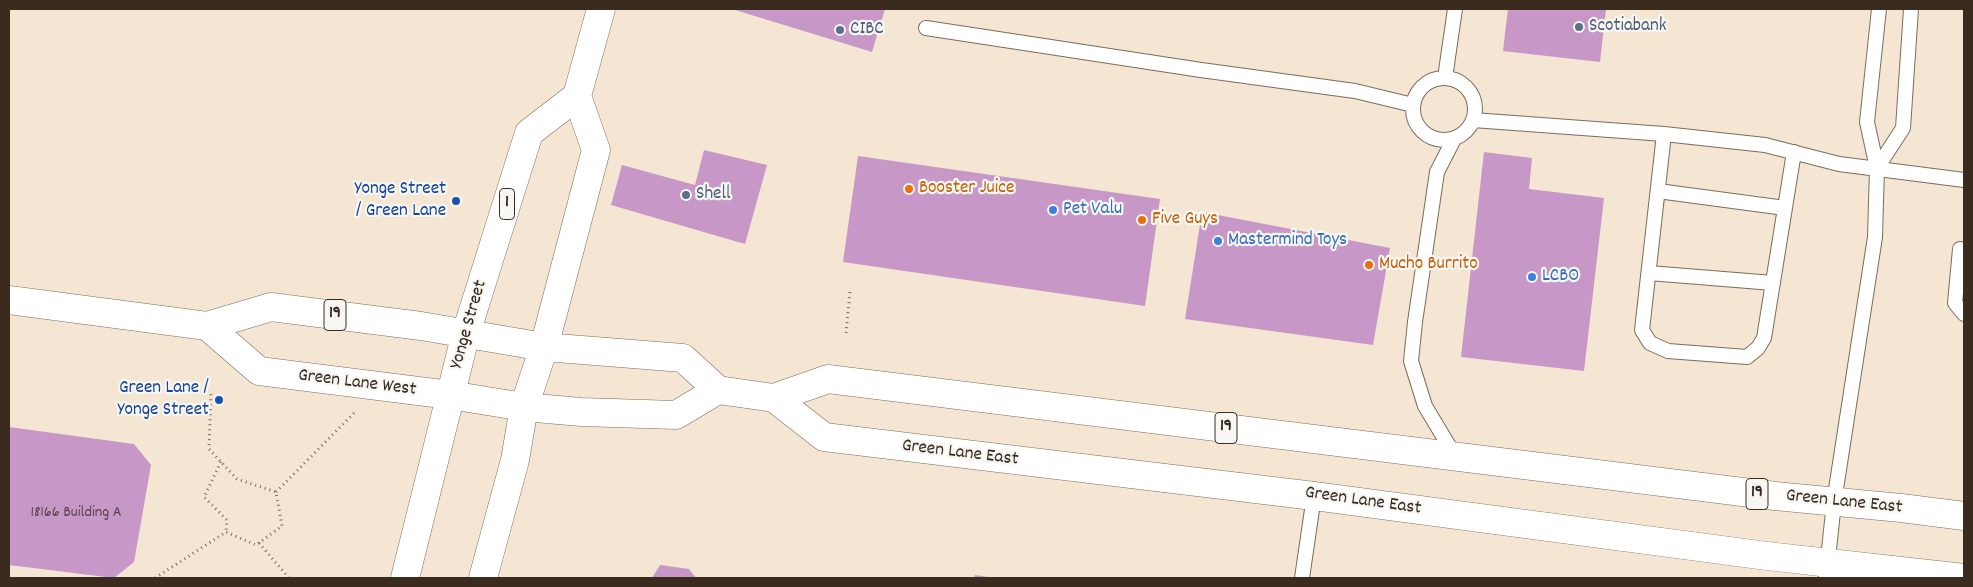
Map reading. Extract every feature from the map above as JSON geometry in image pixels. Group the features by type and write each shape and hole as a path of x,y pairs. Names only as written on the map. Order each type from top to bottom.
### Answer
{"main road":[{"path":"483,578 515,460 524,406 544,346 596,150 577,96 601,9"},
{"name":"Yonge Street","path":"405,578 466,333 529,133 577,96"},
{"name":"19","path":"9,300 207,326 271,308 466,333 544,346 684,358 718,390"},
{"name":"Green Lane West","path":"207,326 259,371 524,406"},
{"name":"Green Lane East","path":"718,390 774,398 828,379 1834,502 1964,516"},
{"path":"524,406 581,412 676,415 718,390"},
{"name":"Green Lane East","path":"774,398 824,437 1314,496 1827,571 1964,578"}],"lane":[{"path":"1446,78 1455,9"},
{"path":"1827,571 1834,502 1875,237 1877,168 1867,122 1879,9"},
{"path":"1877,168 1903,128 1911,9"},
{"path":"926,28 1201,70 1355,91 1412,105"},
{"path":"1446,78 1456,81 1465,87 1473,98 1475,109 1473,120 1468,130 1454,139 1439,140 1425,134 1417,126 1413,116 1412,105 1417,92 1425,84 1434,79 1446,78"},
{"path":"1473,120 1664,134 1765,145 1839,164 1964,180"},
{"path":"1664,134 1642,330 1650,343 1668,351 1747,357 1758,348 1764,338 1794,152"},
{"path":"1454,139 1437,172 1414,322 1411,361 1424,406 1454,456"},
{"path":"1658,191 1785,208"},
{"path":"1960,248 1955,304 1964,314"},
{"path":"1649,273 1773,283"},
{"path":"1302,578 1314,496"}],"path":[{"path":"846,333 850,291"},
{"path":"211,393 209,449 237,479 276,492"},
{"path":"276,492 356,411"},
{"path":"221,462 204,497 227,520 226,532"},
{"path":"226,532 256,545 282,526 276,492"},
{"path":"155,578 226,532"},
{"path":"259,543 289,578"}],"building":[{"name":"CIBC","path":"732,9 885,9 872,52"},
{"path":"1508,9 1606,9 1600,62 1503,51"},
{"name":"Shell","path":"704,150 767,165 745,244 611,205 622,165 695,185"},
{"name":"LCBO","path":"1484,152 1532,158 1529,189 1604,198 1584,371 1461,357"},
{"path":"858,156 1160,199 1145,306 843,262"},
{"path":"1202,212 1390,248 1373,345 1185,319"},
{"path":"9,427 134,444 151,465 134,562 114,578 9,565"},
{"path":"660,565 689,569 696,578 652,578"},
{"path":"975,575 988,577 988,578 974,578"}],"place":[{"name":"Scotiabank","path":"1579,27"},
{"name":"CIBC","path":"840,30"},
{"name":"Booster Juice","path":"909,189"},
{"name":"Shell","path":"686,195"},
{"name":"Yonge Street / Green Lane","path":"456,201"},
{"name":"Pet Valu","path":"1053,210"},
{"name":"Five Guys","path":"1142,220"},
{"name":"Mastermind Toys","path":"1218,241"},
{"name":"Mucho Burrito","path":"1369,265"},
{"name":"LCBO","path":"1532,277"},
{"name":"Green Lane / Yonge Street","path":"219,400"}]}
